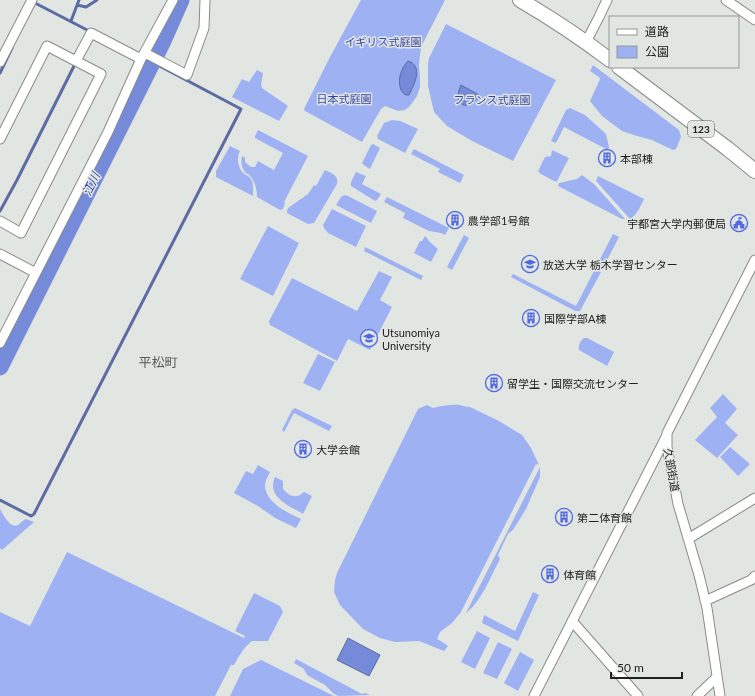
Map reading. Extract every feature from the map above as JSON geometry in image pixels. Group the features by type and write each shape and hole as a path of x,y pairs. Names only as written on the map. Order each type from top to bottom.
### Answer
{"highway":[{"path":"520,0 562,26 609,59"},
{"name":"123","path":"620,68 755,171"}],"street":[{"path":"0,62 32,0"},
{"path":"1,339 108,132 143,56 174,0"},
{"path":"76,61 91,33 143,56 164,63 187,75 204,28 205,0"},
{"path":"586,42 607,0"},
{"path":"726,0 755,20"},
{"path":"0,139 47,46 101,74 21,233 0,221"},
{"path":"0,254 36,272"},
{"name":"久部街道","path":"720,696 705,601 678,504 667,433 755,260"},
{"path":"534,696 667,433"},
{"path":"688,539 755,498"},
{"path":"705,601 751,580 755,576"},
{"path":"572,620 638,696"},
{"path":"697,696 717,677"}],"green space":[{"name":"イギリス式庭園","path":"361,0 445,0 421,47 419,64 420,87 417,96 405,110 398,111 385,106 381,109 362,142 305,111 304,109"},
{"name":"フランス式庭園","path":"446,24 556,80 513,161 472,141 447,126 434,112 428,86 428,64 429,58"},
{"path":"593,65 679,130 681,137 676,149 673,150 652,140 622,131 602,116 590,101 600,79 590,71"},
{"path":"257,70 263,73 261,84 262,88 288,106 279,121 232,97 242,79 249,82"},
{"path":"570,108 585,115 606,134 609,147 608,150 564,127 556,143 551,141 566,110"},
{"path":"392,120 400,121 418,129 405,153 378,139 377,136 384,123"},
{"path":"258,130 308,156 284,202 283,209 280,210 257,197 253,180 250,175 245,173 242,166 242,156 245,158 245,162 251,167 255,167 258,161 274,170 283,153 255,138"},
{"path":"373,144 380,148 370,169 362,163 371,145"},
{"path":"230,146 240,151 238,157 239,165 243,173 252,181 253,196 216,177 216,171"},
{"path":"414,149 464,175 460,183 438,172 440,169 411,154"},
{"path":"552,150 569,158 556,182 538,171 545,157 551,156"},
{"path":"325,170 336,176 337,184 314,223 308,224 287,213 288,208 308,194 314,185 316,186"},
{"path":"356,172 366,176 362,184 381,194 377,200 375,201 351,186 351,182"},
{"path":"582,175 594,184 625,219 622,219 558,186 559,183 577,179"},
{"path":"598,176 644,199 635,215 630,219 596,181"},
{"path":"344,195 377,211 371,223 336,205"},
{"path":"387,197 449,228 445,235 429,231 403,218 405,213 384,202"},
{"path":"332,209 366,226 356,247 328,233 324,228 323,225"},
{"path":"268,226 299,243 273,296 240,279"},
{"path":"613,234 619,237 603,268 597,265"},
{"path":"464,235 469,238 452,270 447,267"},
{"path":"425,236 438,249 431,262 414,253 420,241 422,241"},
{"path":"365,247 423,276 421,280 364,251"},
{"path":"595,269 601,272 580,311 575,311 511,277 513,274 576,306"},
{"path":"379,271 392,277 380,300 392,307 370,350 348,339 337,361 270,325 269,321 292,278 357,311"},
{"path":"584,338 587,338 614,352 607,366 579,350 581,341"},
{"path":"318,354 335,362 320,391 303,383"},
{"path":"723,394 737,409 725,423 738,435 717,458 695,440 717,417 710,408"},
{"path":"427,405 433,408 453,405 470,407 499,421 522,435 531,448 539,465 536,464 461,612 452,623 440,632 437,639 448,646 444,651 419,641 395,642 380,638 363,629 340,605 334,592 337,573 418,409"},
{"path":"295,408 332,426 329,431 294,413 284,432 282,430 292,410"},
{"path":"730,447 750,464 738,476 720,457"},
{"path":"258,465 270,472 265,486 269,497 278,507 301,519 296,528 275,518 258,506 234,493 246,471 253,474"},
{"path":"540,467 540,477 526,509 513,530 508,534 498,555 500,559 485,588 476,602 466,613"},
{"path":"275,477 283,481 283,489 288,494 298,496 304,492 312,496 303,514 286,504 276,495 273,484"},
{"path":"0,509 12,525 18,525 26,519 34,522 2,550 0,548"},
{"path":"67,552 244,638 245,636 235,631 254,593 280,606 283,612 268,641 252,641 244,649 234,665 231,665 215,696 0,696 0,612 30,626"},
{"path":"533,592 539,595 518,641 482,623 484,615 515,631"},
{"path":"477,631 490,638 475,669 461,662"},
{"path":"498,642 512,649 497,679 483,673"},
{"path":"520,652 534,660 518,691 504,683"},
{"path":"296,659 362,694 365,693 370,695 338,696 324,684 307,675 304,669 294,663"},
{"path":"261,660 334,696 230,696 243,669"}],"shaded area":[{"path":"408,61 413,63 417,71 415,81 409,95 406,95 401,90 399,82 403,67"},
{"path":"461,85 479,95 471,104 463,105 460,102 458,98"},
{"path":"348,638 380,655 369,676 337,660"}],"waterway":[{"path":"71,21 79,0"},
{"path":"77,5 86,7 97,0"},
{"name":"江川","path":"0,367 162,43 181,0"},
{"path":"33,5 35,3 91,32"},
{"path":"0,73 12,48"},
{"path":"0,211 76,62"},
{"path":"0,500 31,516 34,514 241,109 152,62"}],"place":[{"name":"本部棟","path":"607,158"},
{"name":"農学部1号館","path":"455,220"},
{"name":"宇都宮大学内郵便局","path":"739,223"},
{"name":"放送大学 栃木学習センター","path":"530,264"},
{"name":"国際学部A棟","path":"531,318"},
{"name":"Utsunomiya University","path":"369,338"},
{"name":"留学生・国際交流センター","path":"494,383"},
{"name":"大学会館","path":"303,449"},
{"name":"第二体育館","path":"564,517"},
{"name":"体育館","path":"550,574"}],"district":[{"name":"平松町","path":"158,362"}],"park label":[{"name":"日本式庭園","path":"344,98"}]}
